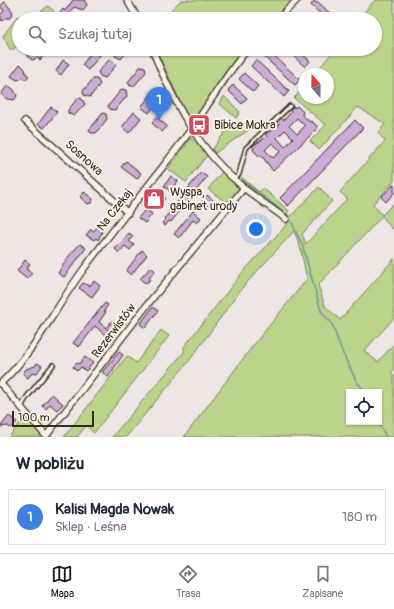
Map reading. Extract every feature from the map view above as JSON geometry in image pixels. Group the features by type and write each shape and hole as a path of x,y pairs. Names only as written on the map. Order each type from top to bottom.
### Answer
{"street":[{"path":"127,0 134,12"},
{"path":"285,12 297,0"},
{"path":"155,56 170,91 191,130 219,163 244,188 286,219"},
{"name":"Na Czekaj","path":"0,384 26,355 83,270 191,130 221,83 242,56"},
{"name":"Sosnowa","path":"25,121 128,213"},
{"name":"Rezerwistów","path":"0,384 46,436 151,300 244,188"}],"lane":[{"path":"235,179 239,174 246,148 290,106"},
{"path":"21,407 27,397 53,365"}],"green space":[{"path":"181,0 291,1 281,12 169,12"},
{"path":"375,0 394,0 394,181 373,204 382,215 394,203 394,226 392,229 382,216 318,285 325,306 340,320 394,259 394,318 364,351 378,362 394,344 394,370 391,373 394,376 394,437 184,437 252,347 307,279 300,246 294,231 242,288 189,361 126,437 112,437 184,352 184,347 243,272 288,223 254,197 257,194 239,179 240,176 259,192 263,188 289,211 287,213 290,217 319,187 332,201 302,234 306,244 347,199 340,192 385,141 378,133 385,124 358,107 319,150 310,141 326,125 301,104 334,104 334,68 320,68 329,56 382,56 382,12 364,12"},
{"path":"48,6 54,11 53,12 40,12"},
{"path":"12,24 11,51 3,36"},
{"path":"159,56 239,56 200,112 191,122 188,119"},
{"path":"298,94 298,101 294,98"},
{"path":"224,96 240,112 236,118 220,104"},
{"path":"232,122 250,129 215,153 212,150"},
{"path":"191,138 208,154 186,182 168,169"},
{"path":"223,171 240,187 237,193 227,203 208,189"},
{"path":"161,330 169,336 94,433 86,426 77,437 64,437 127,356 136,363"},
{"path":"25,417 43,437 9,437"}],"building":[{"path":"73,0 84,0 87,5 83,10 74,7 70,12 61,12 63,9 65,11"},
{"path":"314,1 316,3 318,2 329,12 318,12 311,5"},
{"path":"5,2 13,12 10,18 5,18 2,21 0,15 4,11 0,6"},
{"path":"27,56 43,56 40,60 37,58 32,60"},
{"path":"89,56 99,56 88,70 82,65"},
{"path":"115,56 123,56 121,59"},
{"path":"263,56 274,56 298,78 298,82 295,85"},
{"path":"293,56 305,56 310,61 305,67"},
{"path":"63,60 69,64 61,75 56,71"},
{"path":"109,60 112,60 116,65 105,78 100,76 98,72"},
{"path":"256,60 289,91 284,97 251,66"},
{"path":"20,64 29,76 25,80 23,78 17,80 11,76"},
{"path":"141,66 145,67 146,72 134,86 130,86 128,82"},
{"path":"244,73 258,86 253,92 239,79"},
{"path":"93,79 97,79 100,84 90,97 84,95 83,91"},
{"path":"8,85 14,90 17,96 14,100 7,99 1,94"},
{"path":"233,85 247,98 242,104 228,90"},
{"path":"122,89 126,90 127,96 115,110 110,109 108,106"},
{"path":"152,93 160,99 149,113 141,107"},
{"path":"78,98 81,98 85,104 74,116 68,113 68,110"},
{"path":"294,106 295,108 297,106 303,112 302,115 317,126 317,129 273,171 261,155 259,156 253,150 254,148 252,146 265,138 267,136 265,134 276,128 279,124 277,122 281,118 283,120 285,119 291,112 290,110","holes":["297,118 305,126 297,134 289,126","285,130 293,138 285,147 277,138","272,143 281,151 273,158 265,150"]},
{"path":"51,107 57,112 44,128 38,124"},
{"path":"134,112 141,118 129,133 122,127"},
{"path":"103,113 106,114 107,119 96,133 91,133 89,130"},
{"path":"156,117 167,126 162,132 152,123"},
{"path":"355,120 363,128 288,206 280,198"},
{"path":"126,161 141,173 137,179 121,167"},
{"path":"201,172 207,177 171,222 169,221 165,226 162,223 166,219 165,218"},
{"path":"171,176 178,181 170,191 164,186"},
{"path":"394,184 394,193 386,202 381,197"},
{"path":"84,192 93,199 91,203 88,204 80,197"},
{"path":"159,193 165,198 158,207 151,202"},
{"path":"207,195 214,201 210,207 206,204 204,207 200,204"},
{"path":"146,209 152,214 145,223 138,218"},
{"path":"193,211 201,218 197,223 193,220 179,238 174,234"},
{"path":"98,226 103,230 98,240 96,238 94,240 86,235 90,230 94,231"},
{"path":"129,233 133,236 129,241 134,245 130,250 125,246 119,253 115,249"},
{"path":"80,244 86,248 64,277 58,273 69,256"},
{"path":"142,250 147,255 131,275 126,271"},
{"path":"25,260 30,264 26,269 32,273 27,279 17,271"},
{"path":"151,267 155,271 150,277 149,281 145,283 140,279"},
{"path":"94,281 100,286 92,297 79,288 83,283 90,286"},
{"path":"105,303 108,305 104,311 106,312 99,322 106,328 112,321 120,327 114,334 107,329 109,331 105,335 95,326 79,347 73,343"},
{"path":"153,307 158,311 145,328 140,324"},
{"path":"119,352 123,355 108,377 102,372"},
{"path":"85,357 93,363 86,371 81,367 77,371 73,367 77,363 79,364"},
{"path":"37,363 42,366 37,373 31,374 28,378 23,374 26,369 35,366"},
{"path":"52,394 63,404 57,410 50,404 46,409 42,406"},
{"path":"9,416 17,422 11,428 8,426 0,427"}],"waterway":[{"path":"242,180 286,214"},
{"path":"290,219 302,244 321,311 332,324 343,354 357,382 363,389"},
{"path":"380,425 386,437"}],"place":[{"name":"Kalisi Magda Nowak","path":"159,120"},
{"name":"Bibice Mokra","path":"199,125"},
{"name":"Wyspa, gabinet urody","path":"154,199"}]}
